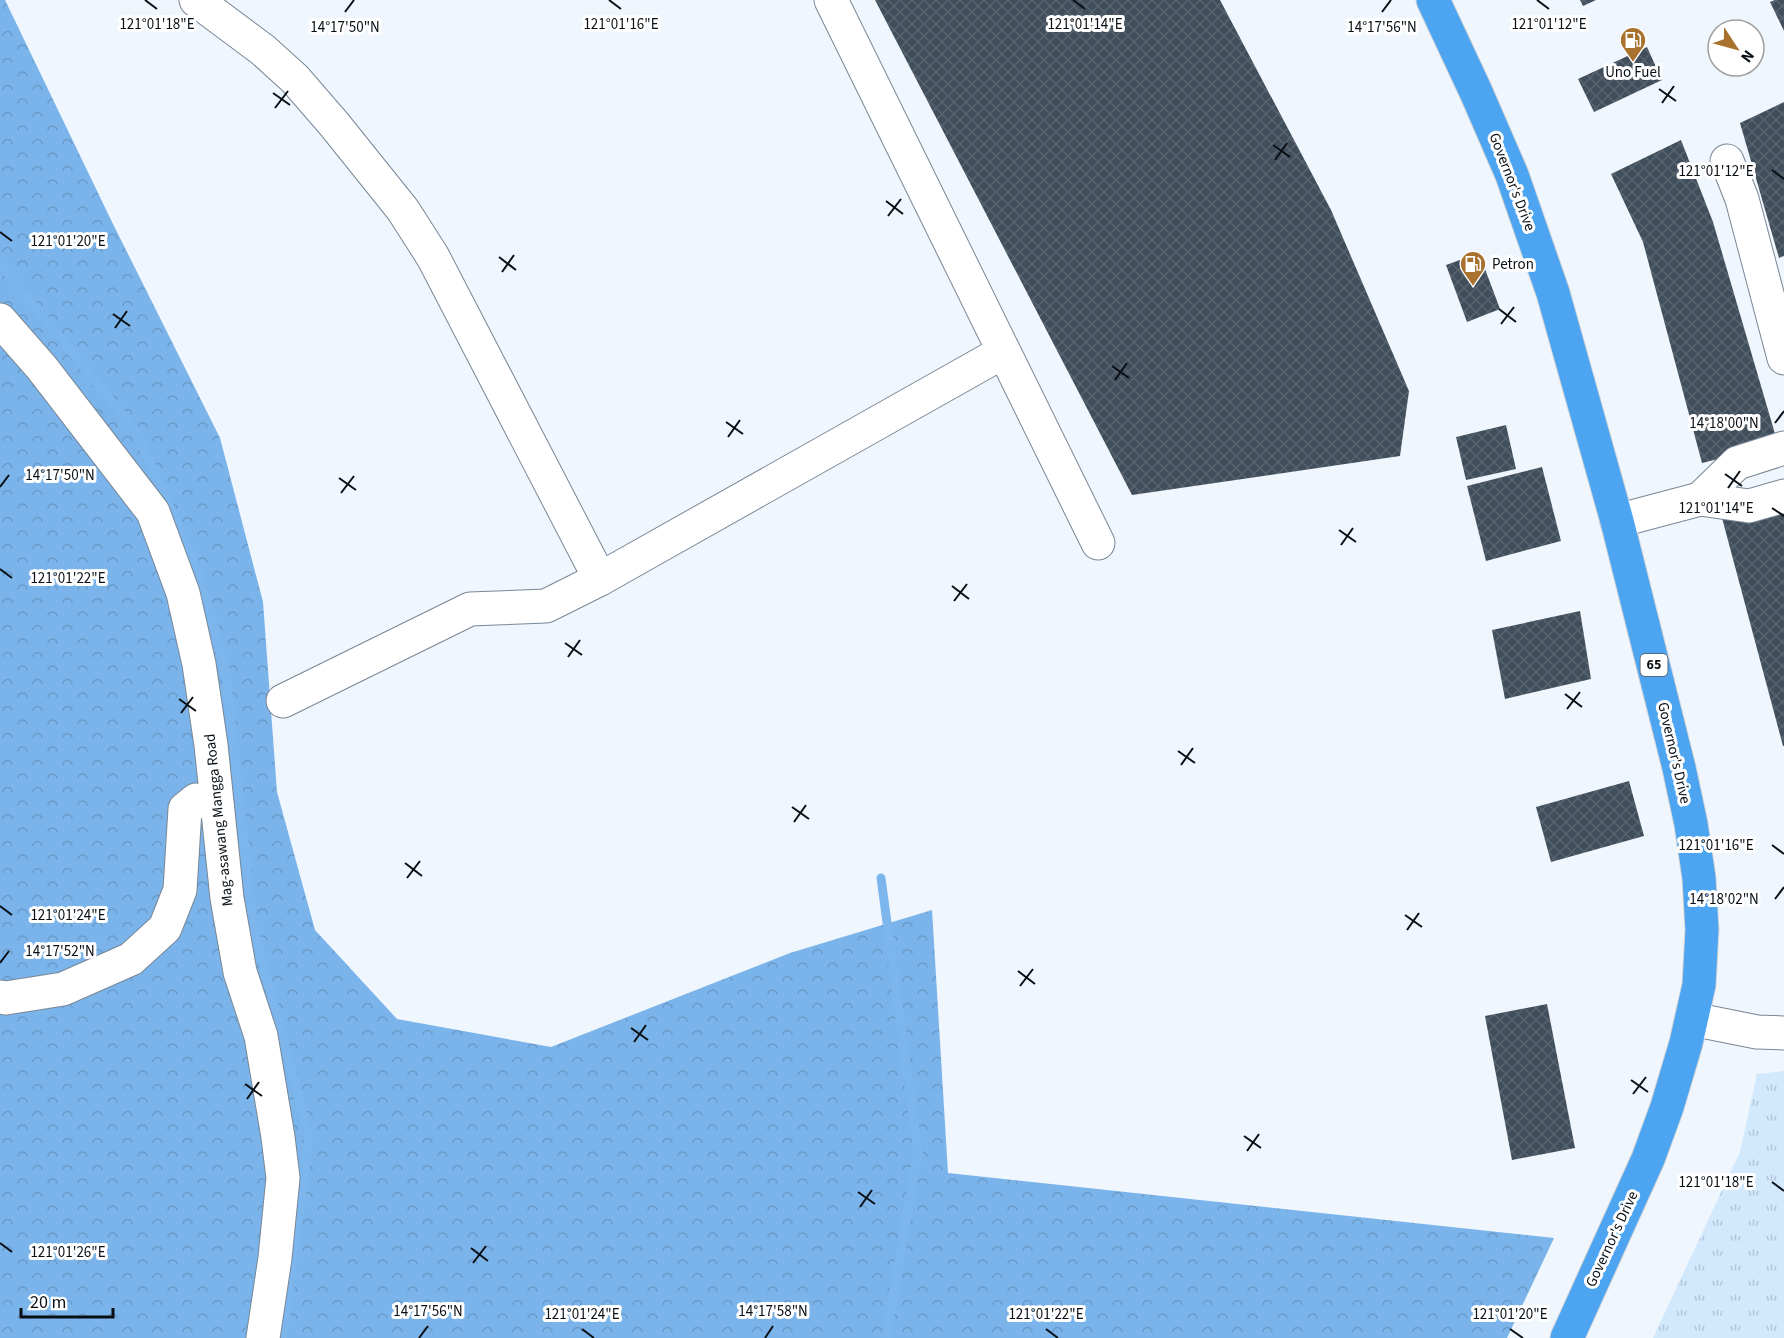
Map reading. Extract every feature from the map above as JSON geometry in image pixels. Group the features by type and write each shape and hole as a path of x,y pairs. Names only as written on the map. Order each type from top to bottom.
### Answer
{"highway":[{"name":"Governor's Drive","path":"1433,0 1512,175 1553,293 1617,521 1679,768 1699,878 1702,930 1699,985 1692,1019 1667,1107 1648,1159 1567,1338"}],"street":[{"path":"196,0 263,50 295,79 403,210 433,257 600,579"},
{"path":"831,0 1098,543"},
{"path":"1727,161 1742,199 1779,315 1784,358"},
{"name":"Mag-asawang Mangga Road","path":"0,320 42,368 153,512 183,593 199,664 211,745 227,898 240,972 261,1036 283,1178 276,1258 263,1338"},
{"path":"283,701 470,609 546,606 600,579 1003,352"},
{"path":"1700,499 1737,463 1784,448"},
{"path":"1617,521 1700,499 1749,506 1784,496"},
{"path":"0,997 63,989 131,959 165,928 180,890 185,809 196,800 217,805"},
{"path":"1692,1019 1757,1032 1784,1033"}],"green space":[{"path":"0,0 5,0 220,438 263,602 277,792 315,930 397,1019 551,1047 790,953 932,910 948,1173 1554,1238 1507,1338 0,1338"},
{"path":"1784,1071 1784,1338 1653,1338 1740,1152 1757,1074"}],"building":[{"path":"875,0 1220,0 1331,210 1409,391 1400,456 1132,495"},
{"path":"1580,0 1596,0 1583,6"},
{"path":"1784,0 1784,31 1770,2"},
{"name":"Uno Fuel","path":"1647,47 1662,80 1594,112 1578,79"},
{"path":"1784,102 1784,256 1779,258 1740,123"},
{"path":"1681,140 1713,222 1778,444 1702,463 1643,242 1611,174"},
{"name":"Petron","path":"1479,253 1500,309 1467,322 1446,265"},
{"path":"1506,425 1516,469 1466,480 1456,437"},
{"path":"1542,467 1561,541 1486,561 1467,486"},
{"path":"1784,503 1784,746 1783,746 1722,518"},
{"path":"1580,611 1591,679 1505,699 1492,630"},
{"path":"1629,781 1644,836 1551,862 1536,807"},
{"path":"1547,1004 1575,1148 1512,1160 1485,1016"}],"waterway":[{"path":"0,264 136,431 195,564 215,629 226,675 253,926 309,1137 283,1338"},
{"path":"881,878 918,1152 886,1338"}],"place":[{"name":"Uno Fuel","path":"1633,63"},
{"name":"Petron","path":"1473,287"}]}
